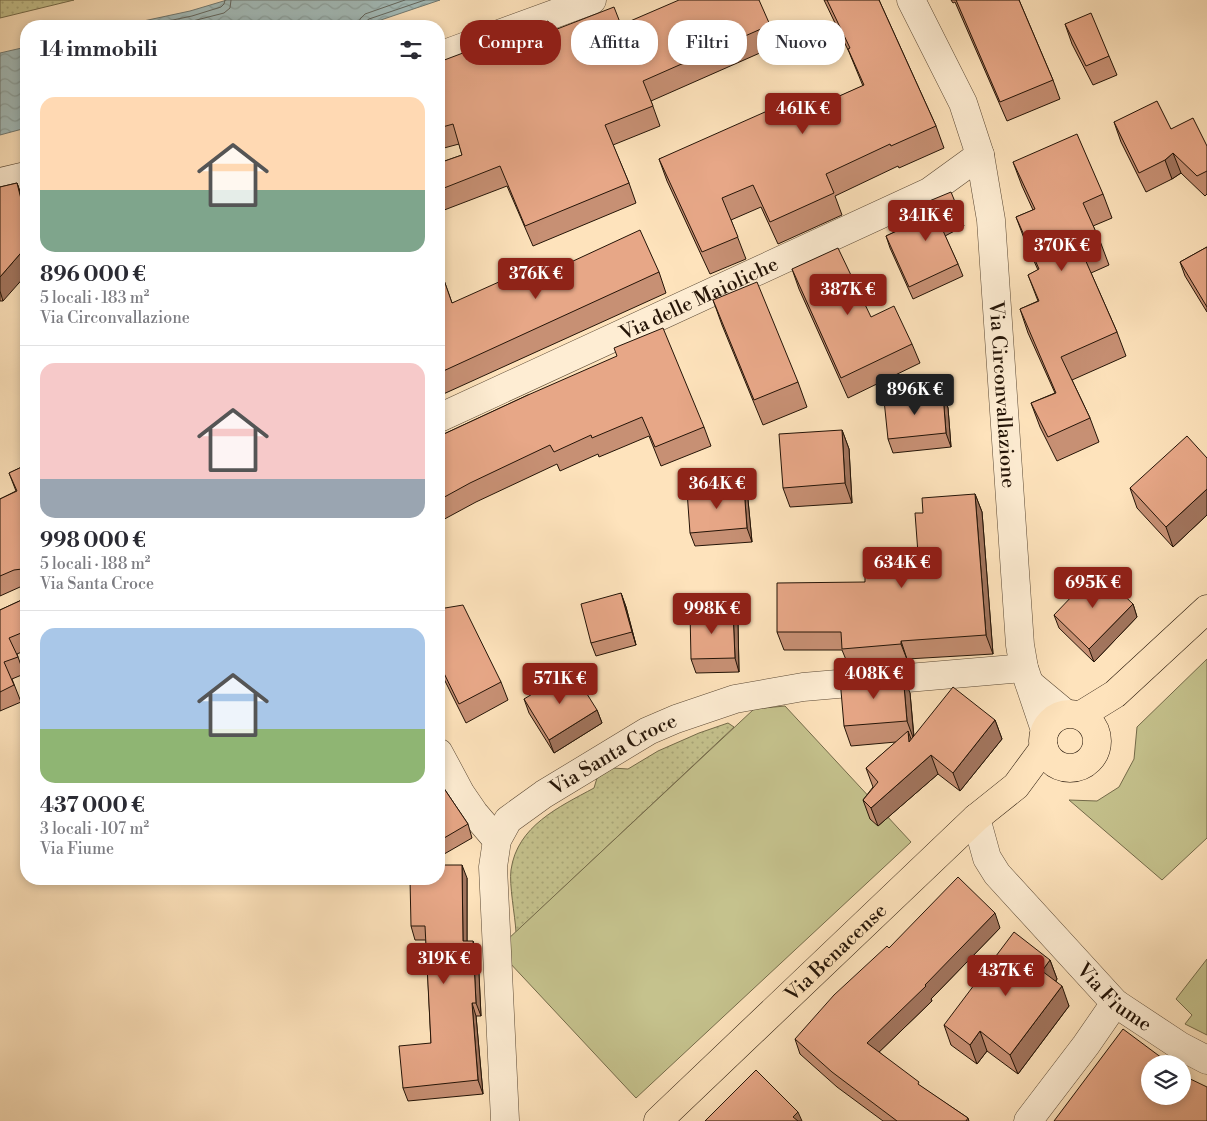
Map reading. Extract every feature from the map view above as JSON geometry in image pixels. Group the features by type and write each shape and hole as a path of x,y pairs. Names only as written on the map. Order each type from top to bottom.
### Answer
{"main road":[{"name":"Via Benacense","path":"1016,786 1044,739 1050,722 1058,716 1074,715 1115,694 1207,609"},
{"name":"Via Benacense","path":"658,1121 976,818 1016,786 1088,762 1097,749 1098,741 1115,694"},
{"path":"1074,715 1088,720 1097,733 1098,741"},
{"path":"1044,739 1052,761 1066,768"}],"street":[{"path":"445,54 592,0"},
{"name":"Via Circonvallazione","path":"911,0 963,103 980,155 990,220 1020,645 1044,739"},
{"name":"Via delle Maioliche","path":"445,415 929,192 980,155"},
{"path":"0,182 20,177"},
{"path":"1027,676 1074,715"},
{"name":"Via Santa Croce","path":"503,1121 493,867 497,840 508,820 544,794 648,732 676,718 735,698 803,687 1027,676"},
{"path":"445,764 474,814 497,840"},
{"name":"Via Fiume","path":"976,818 987,858 997,874 1115,1003 1180,1046 1207,1060"},
{"path":"1028,1121 1086,1045 1115,1003"}],"shaded area":[{"path":"0,0 74,0 0,18"},
{"path":"1207,659 1207,838 1162,880 1069,800 1097,801 1119,787 1134,759 1137,727"},
{"path":"785,706 911,842 636,1098 508,961 507,940 754,709"},
{"path":"728,723 734,727 516,932 511,892 511,870 515,855 522,841 531,830 554,811 594,788 597,778 613,768 628,769 658,751"},
{"path":"1207,959 1207,1035 1185,1024 1192,1015 1176,999"}],"water":[{"path":"227,0 440,0 381,20 148,20 190,11"},
{"path":"20,48 20,130 0,135 0,53"}],"building":[{"path":"679,0 759,0 768,20 757,20 757,31 747,35 747,20 668,20 668,65 679,65 643,81 653,106 605,125 629,183 525,226 500,166 445,188 445,161 462,155 453,124 445,126 445,60 460,54 460,65 561,65 561,28 571,24 571,65 658,65 658,20 633,20"},
{"path":"827,0 879,0 936,126 891,146 890,144 826,174 834,193 770,222 753,185 722,198 738,237 702,252 659,159 792,100 799,114 864,85 848,49 850,48 845,38 845,20 837,20"},
{"path":"956,0 1019,0 1053,80 1000,102"},
{"path":"614,7 619,20 580,20"},
{"path":"1091,13 1109,56 1086,66 1065,24"},
{"path":"1157,101 1171,129 1193,118 1207,146 1207,171 1197,176 1173,153 1165,160 1139,173 1114,122"},
{"path":"1077,134 1103,194 1083,203 1100,241 1081,250 1117,332 1061,357 1090,418 1048,437 1031,403 1056,393 1020,309 1039,301 1028,275 1039,269 1016,217 1035,209 1013,162"},
{"path":"17,183 20,195 20,254 0,277 0,187"},
{"path":"951,192 960,214 940,224 958,264 909,287 886,236 927,217 922,204"},
{"path":"640,230 659,272 445,370 445,283 452,303 510,277 515,288"},
{"path":"1207,247 1207,307 1180,262"},
{"path":"838,248 871,317 894,306 912,344 841,378 792,269"},
{"path":"757,282 798,382 754,400 713,300"},
{"path":"663,328 704,427 655,447 642,417 592,438 591,435 554,452 550,445 445,497 445,434 617,356 614,348"},
{"path":"943,394 946,433 888,439 884,400"},
{"path":"842,430 845,483 783,488 779,434"},
{"path":"1187,436 1207,458 1207,489 1166,527 1130,488"},
{"path":"20,468 20,569 0,576 0,499 17,491 9,473"},
{"path":"744,487 747,528 690,533 687,491"},
{"path":"975,494 986,635 901,641 901,644 842,649 841,632 777,632 777,583 865,582 865,571 919,567 915,513 923,513 922,498"},
{"path":"1097,570 1133,604 1089,649 1054,615"},
{"path":"621,593 632,632 591,643 581,604"},
{"path":"20,601 20,633 9,638 18,657 4,662 14,685 0,692 0,610"},
{"path":"463,605 501,682 459,704 445,675 445,608"},
{"path":"733,611 735,658 691,659 690,612"},
{"path":"572,670 597,710 549,740 524,699"},
{"path":"903,674 907,721 844,726 840,679"},
{"path":"953,687 995,720 953,773 931,755 871,808 863,800 878,782 866,768 908,731 909,742"},
{"path":"445,790 468,824 445,837"},
{"path":"445,865 462,865 463,941 473,941 476,1003 472,1003 478,1080 403,1088 399,1046 431,1043 425,926 411,926 410,885 445,885"},
{"path":"958,877 995,913 926,986 867,1043 919,1082 918,1084 968,1118 966,1121 897,1121 832,1072 795,1039 834,995 887,946 889,948"},
{"path":"1014,932 1050,960 1042,971 1062,986 1010,1055 980,1031 970,1045 944,1025"},
{"path":"1123,1029 1158,1055 1141,1055 1141,1105 1191,1105 1191,1079 1207,1087 1207,1121 1054,1121"},
{"path":"756,1070 798,1112 793,1117 798,1121 705,1121"}]}
